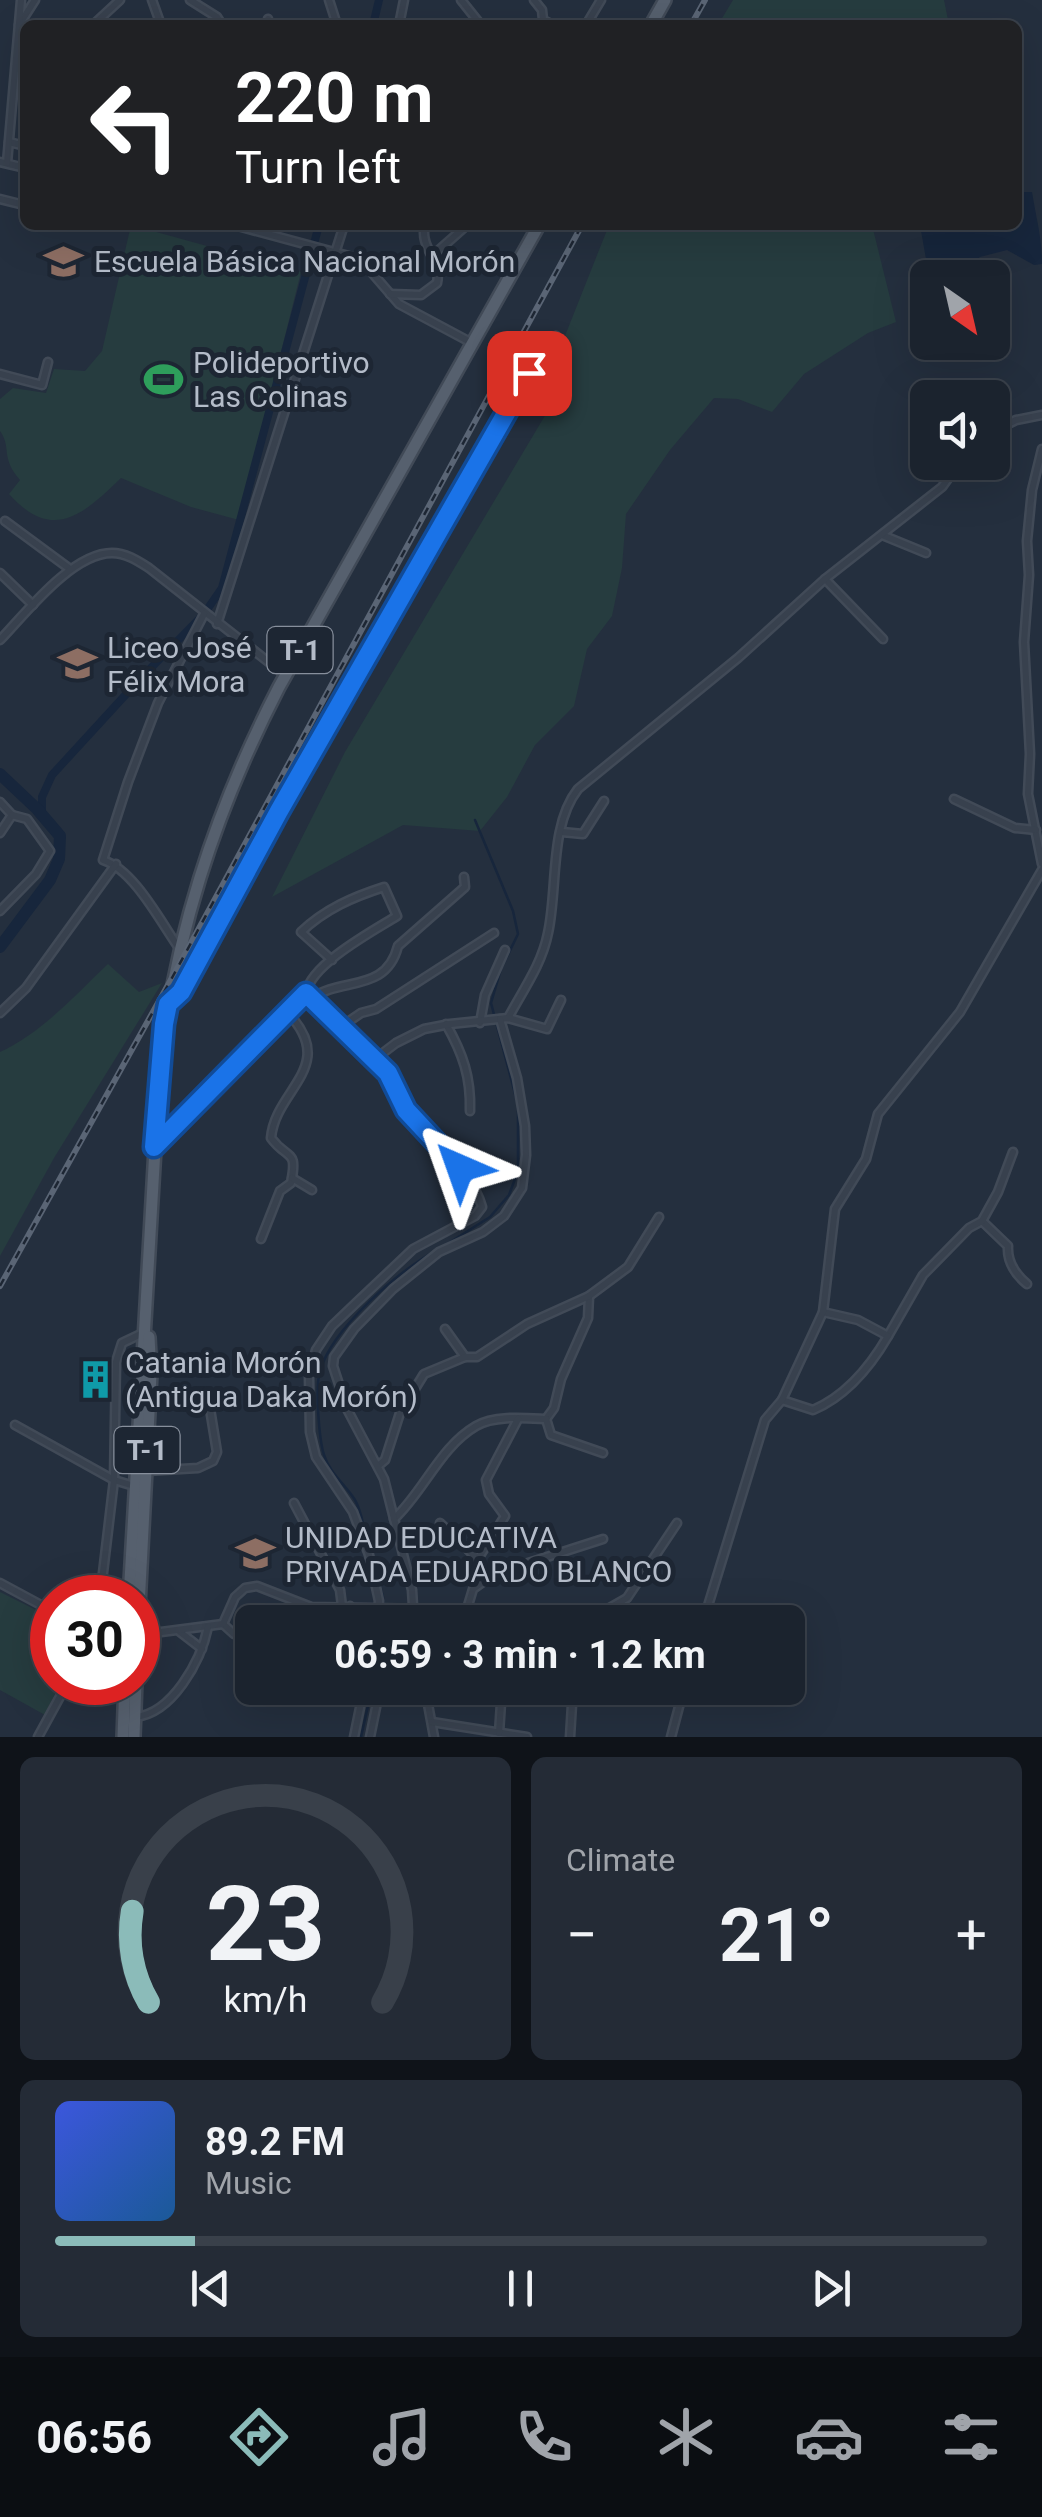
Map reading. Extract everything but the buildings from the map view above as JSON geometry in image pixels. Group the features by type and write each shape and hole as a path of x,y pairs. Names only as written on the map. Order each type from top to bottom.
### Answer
{"main road":[{"name":"T-1","path":"130,1575 154,1147 168,1004 195,892 241,762 535,230"},
{"name":"T-1","path":"141,1575 150,1374 148,1273"},
{"path":"122,1737 124,1705"},
{"path":"134,1737 135,1705"}],"street":[{"path":"4,163 21,0"},
{"path":"98,20 120,0"},
{"path":"190,0 219,20"},
{"path":"461,0 477,20"},
{"path":"16,30 20,24"},
{"path":"9,142 20,145"},
{"path":"254,230 360,258 400,304 472,343"},
{"path":"218,624 342,230"},
{"path":"389,294 413,296 433,287 438,272 423,238 424,230"},
{"path":"432,256 461,230"},
{"path":"168,1004 181,992 279,811 529,373 556,336"},
{"path":"0,374 42,385 48,362"},
{"path":"1010,423 1042,415"},
{"path":"708,1605 765,1420 782,1400 823,1312 834,1209 866,1160 878,1114 960,1012 1042,867 1028,794 1030,754 1024,642 1029,575 1027,541 1032,490 1042,449"},
{"path":"411,1605 412,1590 379,1466 347,1409 333,1366 334,1357 354,1329 393,1289 438,1252 483,1232 504,1216 522,1188 525,1126 518,1078 502,1019 541,961 553,906 565,805 578,789 946,480"},
{"path":"4,522 70,569"},
{"path":"882,535 926,553"},
{"path":"0,640 70,569 113,552 149,568 286,676"},
{"path":"0,573 33,606"},
{"path":"826,579 884,639"},
{"path":"180,949 116,864 103,860 158,703 204,614"},
{"path":"954,800 1016,828 1036,830"},
{"path":"562,832 584,834 604,801"},
{"path":"0,802 12,815 28,820 50,851 36,874 0,911"},
{"path":"1,832 12,815"},
{"path":"0,1013 26,988 116,864"},
{"path":"154,1147 309,995 362,984 378,974 395,959 398,946 464,886 464,877"},
{"path":"332,960 302,932 349,898 384,887 398,916 332,960 308,984 309,995 388,1073 406,1110 460,1168 479,1194 482,1207 475,1216 413,1249 332,1326 316,1350 309,1376 310,1432 316,1458 353,1512 381,1605"},
{"path":"342,1026 376,1009 494,933"},
{"path":"483,1022 485,996 505,950"},
{"path":"375,1059 424,1029 446,1024 502,1019 547,1028 561,1000"},
{"path":"261,1239 280,1191 291,1183 295,1164 292,1154 271,1138 272,1124 302,1078 307,1058 304,1029 288,1013"},
{"path":"446,1024 465,1056 471,1085 470,1111"},
{"path":"782,1400 813,1410 831,1403 877,1355 923,1275 968,1228 982,1222 1013,1152"},
{"path":"292,1178 312,1190"},
{"path":"379,1466 385,1460 400,1413 424,1374 478,1357 527,1324 589,1296 628,1267 659,1218"},
{"path":"982,1222 1008,1246 1007,1255 1016,1274 1027,1284"},
{"path":"546,1418 554,1408 561,1379 588,1318 589,1296"},
{"path":"823,1312 858,1320 888,1336"},
{"path":"444,1329 465,1358"},
{"path":"103,1575 114,1480 116,1362 122,1343 143,1334"},
{"path":"146,1471 198,1468 213,1461 217,1452 210,1409"},
{"path":"479,1560 504,1516 487,1489 487,1475 518,1418"},
{"path":"394,1519 410,1504 442,1458 477,1425 490,1420 546,1418"},
{"path":"546,1418 551,1434 603,1454"},
{"path":"15,1425 114,1480 135,1486"},
{"path":"294,1503 346,1605"},
{"path":"440,1523 479,1560 484,1579"},
{"path":"615,1605 627,1598 677,1523"},
{"path":"468,1605 474,1589 484,1579 602,1539"},
{"path":"0,1584 30,1600"},
{"path":"223,1624 235,1597 244,1588 257,1586 306,1605"},
{"path":"160,1634 223,1624"},
{"path":"223,1624 235,1634"},
{"path":"134,1718 159,1709 190,1669 208,1627"},
{"path":"180,1632 202,1648"},
{"path":"38,1737 55,1705"},
{"path":"354,1737 361,1705"},
{"path":"370,1737 377,1705"},
{"path":"429,1705 434,1737"},
{"path":"498,1732 500,1705"},
{"path":"570,1737 572,1705"},
{"path":"671,1737 679,1705"},
{"path":"432,1722 527,1737"}],"green space":[{"path":"733,0 944,0 948,20 721,20"},
{"name":"Polideportivo Las Colinas","path":"130,230 149,230 301,272 239,520 191,507 121,478 80,512 53,520 25,509 9,494 20,480 10,465 0,431 0,399 13,388 46,393 54,369 85,371 102,351"},
{"path":"607,230 873,230 896,322 868,333 804,374 772,412 738,399 714,398 670,450 626,514 622,568 612,616 587,649 574,706 535,745 507,797 480,831 403,825 272,897 345,752 556,397 555,361"},
{"path":"108,964 139,992 162,983 54,1158 0,1256 0,1052 44,1024"},
{"path":"0,1592 30,1607 30,1705 50,1705 45,1715 0,1690"}],"water":[{"path":"1022,169 1024,192 1032,192 1042,264 1034,265 1007,250 976,260 927,260 921,230 1022,230"}],"waterway":[{"path":"374,20 379,0"},
{"path":"42,815 42,797 52,775 204,614 222,588 318,230"},
{"path":"0,774 60,836 59,859 50,880 0,947"},
{"path":"444,1246 490,1217 509,1195 518,1171 518,1105 491,1003 501,969 518,934 513,911 475,820"},
{"path":"368,1544 357,1505 324,1455 318,1413 320,1371 338,1337 368,1303 437,1250"},
{"path":"375,1566 383,1605"},
{"path":"361,1737 368,1705"}],"railway":[{"path":"694,20 705,0"},
{"path":"0,1286 579,230"}],"place":[{"name":"Escuela Básica Nacional Morón","path":"64,261"},
{"name":"Polideportivo Las Colinas","path":"163,379"},
{"name":"Liceo José Félix Mora","path":"77,664"},
{"name":"Catania Morón (Antigua Daka Morón)","path":"95,1379"},
{"name":"UNIDAD EDUCATIVA PRIVADA EDUARDO BLANCO","path":"255,1554"}],"route":[{"path":"460,1168 406,1110 388,1073 306,993 154,1147 158,1080 168,1004 181,992 279,811 529,373"}]}
